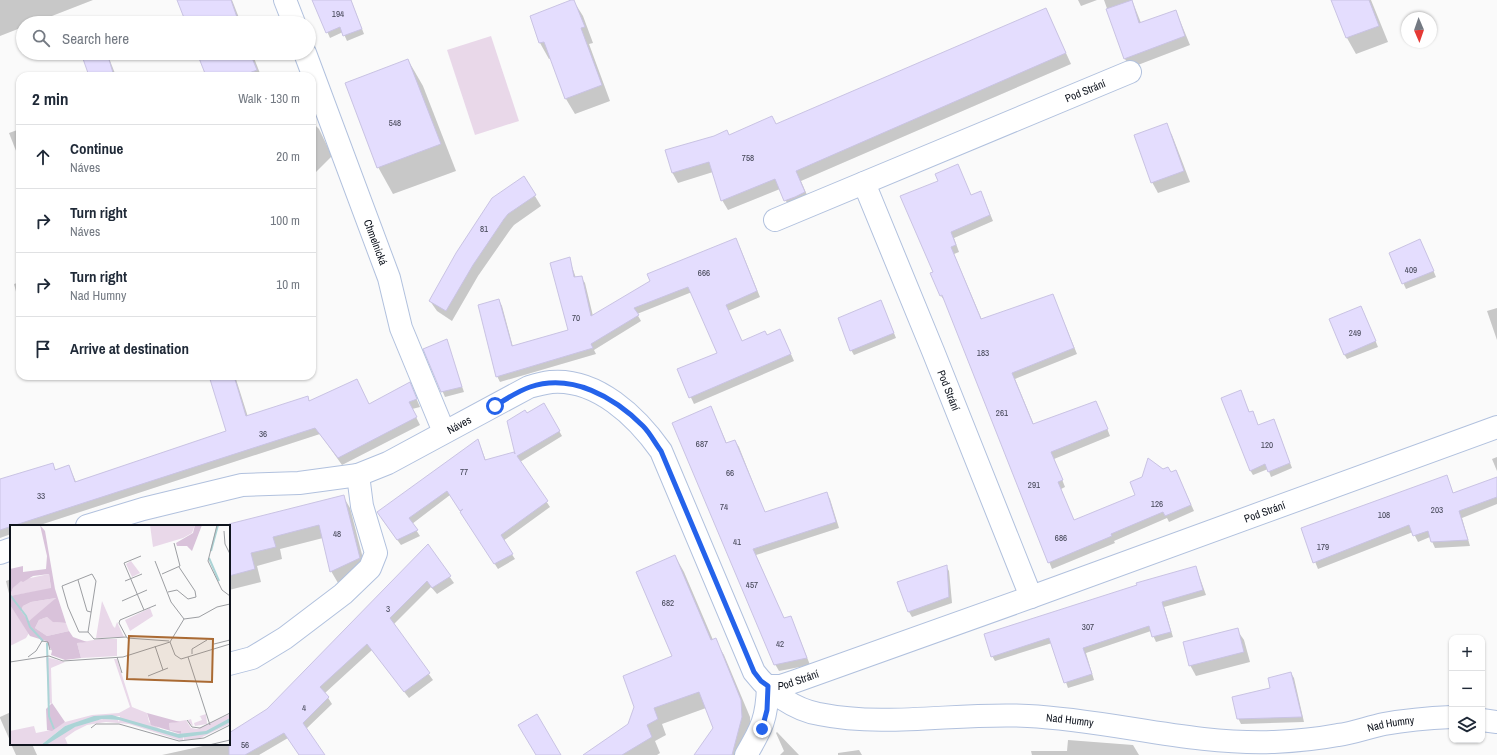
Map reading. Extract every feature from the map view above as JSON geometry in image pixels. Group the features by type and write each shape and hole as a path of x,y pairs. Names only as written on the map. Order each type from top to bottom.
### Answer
{"street":[{"path":"285,0 291,16"},
{"name":"Chmelnická","path":"308,60 312,72"},
{"name":"Pod Strání","path":"775,220 1130,72"},
{"name":"Chmelnická","path":"316,82 389,278 401,328 444,432"},
{"name":"Pod Strání","path":"864,183 1031,597"},
{"name":"Náves","path":"94,525 145,518 242,485 299,483 358,475 388,463 529,387 551,382 568,383 588,388 608,398 644,427 661,451 754,672 761,681 768,686"},
{"name":"Pod Strání","path":"768,686 781,686 796,681 1497,427"},
{"path":"230,664 252,658 285,638 343,594 370,568 376,552 362,506 358,475"},
{"path":"0,553 10,549"},
{"path":"746,755 762,729 767,710 768,686"},
{"name":"Nad Humny","path":"768,686 783,699 801,708 818,714 846,718 889,721 1026,716 1072,719 1121,726 1164,735 1210,740 1273,742 1313,740 1384,724 1449,717"},
{"path":"1485,720 1497,722"}],"shaded area":[{"path":"491,36 519,121 475,135 447,50"}],"building":[{"path":"177,0 231,0 237,16 183,16"},
{"path":"312,0 351,0 362,29 343,36 340,27 326,33"},
{"path":"574,0 585,27 581,28 602,85 565,99 544,42 539,43 530,16"},
{"path":"1132,0 1139,23 1176,10 1185,36 1124,59 1106,9"},
{"path":"1331,0 1369,0 1379,26 1346,38"},
{"path":"1046,8 1066,53 796,171 805,192 795,197 784,201 775,179 721,201 709,162 672,173 665,150 714,136 727,130 729,135 772,116 776,124"},
{"path":"408,59 441,144 377,168 345,83"},
{"path":"83,60 109,60 113,72 88,72"},
{"path":"200,60 253,60 257,70 252,72 204,72"},
{"path":"1167,123 1184,171 1151,183 1134,135"},
{"path":"958,164 971,195 981,191 990,215 951,232 956,245 951,247 981,319 1053,294 1074,348 1012,373 1033,424 1096,401 1108,429 1051,452 1063,480 1058,482 1074,520 1135,495 1130,482 1142,477 1148,458 1163,469 1168,467 1171,472 1176,470 1191,505 1165,516 1163,512 1111,534 1112,536 1048,563 942,295 940,296 930,273 933,272 900,196 938,181 935,174"},
{"path":"524,176 536,195 508,214 504,219 473,265 446,311 429,301 456,253 492,198"},
{"path":"736,238 757,291 726,305 742,341 765,331 767,335 780,329 791,354 689,398 677,369 717,353 688,287 634,308 639,315 591,344 593,348 496,377 478,305 499,299 512,346 568,330 550,263 570,257 574,277 582,276 591,316 650,281 647,274"},
{"path":"1420,239 1434,271 1402,284 1389,253"},
{"path":"881,300 894,333 850,351 838,318"},
{"path":"1361,306 1376,341 1344,355 1329,319"},
{"path":"447,339 462,387 441,392 423,349"},
{"path":"357,379 369,404 410,382 417,399 409,402 417,417 338,458 315,428 15,525 10,525 10,527 0,530 0,479 53,463 55,470 69,465 75,482 226,431 210,380 235,380 246,416 308,396 309,401"},
{"path":"1241,390 1249,412 1253,411 1258,425 1274,419 1290,463 1268,472 1265,464 1250,471 1221,398"},
{"path":"544,403 560,431 517,456 548,501 501,535 513,554 494,564 460,512 463,509 460,511 447,491 409,518 418,530 397,540 377,512 478,439 485,460 514,452 515,454 507,421 525,410 527,413"},
{"path":"711,406 726,443 735,440 765,512 827,492 836,522 753,549 784,618 791,616 807,658 774,665 672,423"},
{"path":"1447,475 1453,493 1497,477 1497,497 1459,511 1468,540 1431,542 1428,531 1413,536 1409,525 1313,563 1301,528"},
{"path":"344,495 360,558 330,572 319,525 273,537 276,547 251,553 255,569 230,576 229,524"},
{"path":"428,544 451,576 432,588 427,581 390,618 430,673 404,692 367,644 320,687 329,697 303,723 325,755 299,755 284,733 245,755 229,755 230,732 267,709"},
{"path":"675,555 711,640 716,638 741,700 742,717 732,755 694,755 713,728 699,692 654,708 658,719 647,725 652,737 622,755 583,755 628,724 634,707 623,676 672,656 636,572"},
{"path":"947,565 949,597 908,612 897,582"},
{"path":"1196,566 1203,590 1162,602 1171,632 1152,637 1149,626 1083,648 1092,674 1064,683 1049,638 991,657 984,634 1137,585 1136,583"},
{"path":"1238,628 1244,652 1189,666 1183,642"},
{"path":"1291,672 1302,717 1237,719 1232,697 1270,688 1268,678"},
{"path":"537,714 561,755 536,755 518,725"}],"route":[{"path":"495,406 529,387 551,382 568,383 588,388 608,398 644,427 661,451 754,672 761,681 768,686 767,710 762,729"}]}
